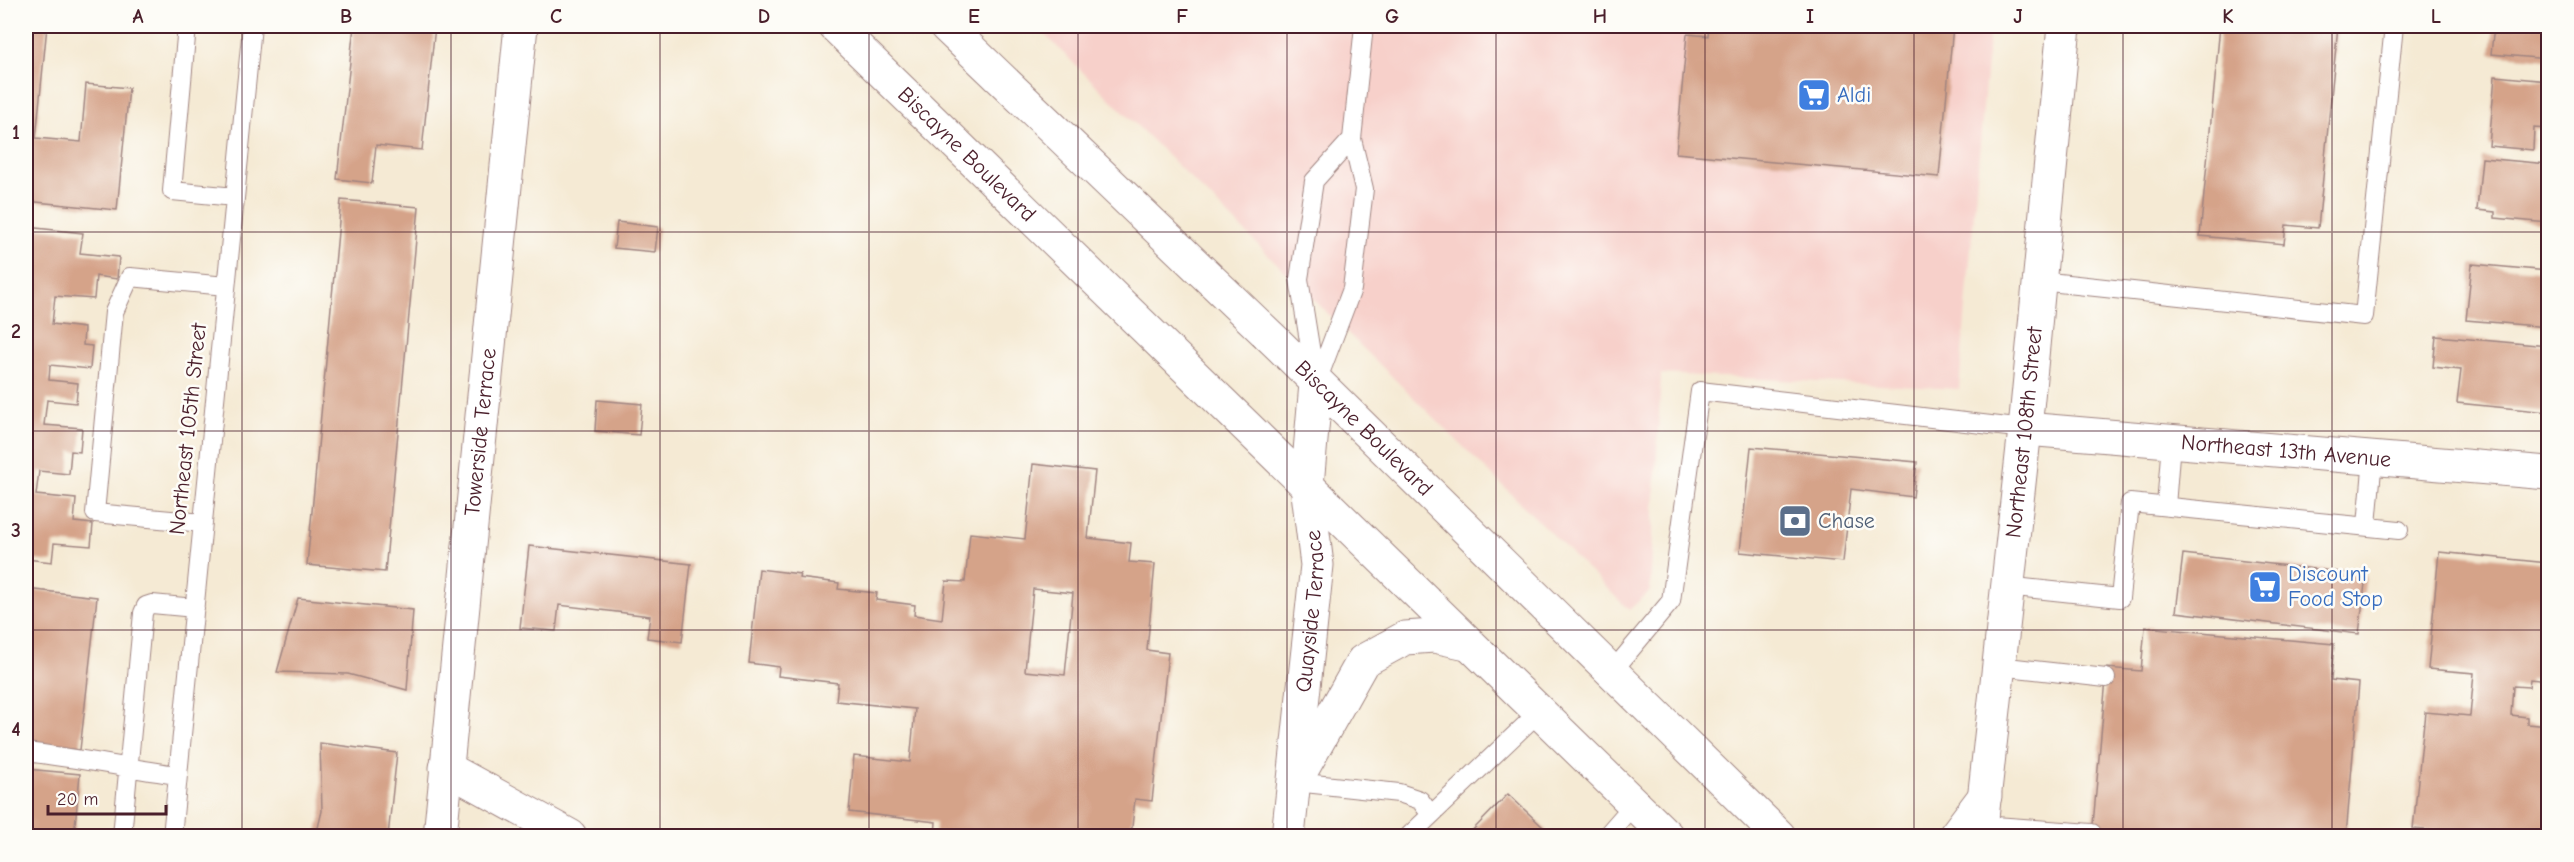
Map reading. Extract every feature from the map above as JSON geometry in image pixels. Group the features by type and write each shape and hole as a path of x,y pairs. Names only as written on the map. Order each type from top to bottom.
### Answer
{"street":[{"name":"Towerside Terrace","path":"440,837 521,26"},
{"name":"Biscayne Boulevard","path":"835,26 1667,837"},
{"name":"Biscayne Boulevard","path":"946,26 1278,344 1316,384 1779,837"},
{"name":"Northeast 108th Street","path":"1975,823 1998,666 2025,429 2064,26"},
{"name":"Quayside Terrace","path":"1288,837 1317,565 1307,485 1316,384"},
{"name":"Northeast 13th Avenue","path":"2025,429 2548,473"},
{"path":"1295,782 1363,661 1405,638 1434,636 1467,643"},
{"path":"446,768 570,837"}],"lane":[{"path":"187,26 172,191 235,197"},
{"name":"Northeast 105th Street","path":"172,837 252,26"},
{"path":"1316,384 1352,289 1364,189 1352,139 1364,26"},
{"path":"2040,281 2364,316 2394,26"},
{"path":"1316,384 1299,279 1314,181 1352,139"},
{"path":"203,523 95,513 114,312 130,278 226,286"},
{"path":"1611,673 1671,601 1700,391 2025,429"},
{"path":"2166,506 2171,442"},
{"path":"2367,525 2373,458"},
{"path":"2006,586 2120,598 2130,503 2399,530"},
{"path":"122,837 143,613 146,606 152,604 195,608"},
{"path":"1998,666 2106,678"},
{"path":"1409,837 1539,712"},
{"path":"26,752 88,759 178,775"},
{"path":"1295,782 1399,793 1420,800 1431,815"},
{"path":"1606,837 1634,804"},
{"path":"1975,823 2092,833"}],"shaded area":[{"path":"1036,26 1990,26 1959,389 1661,374 1650,591 1629,610"}],"building":[{"path":"26,26 47,26 36,138 81,142 86,84 129,88 117,210 26,201"},
{"path":"354,26 435,26 422,150 376,145 372,183 337,179"},
{"name":"Aldi","path":"1709,26 1953,26 1939,177 1676,153 1687,34 1708,36"},
{"path":"2220,26 2338,26 2318,228 2286,225 2284,244 2200,236"},
{"path":"2494,26 2548,26 2548,59 2491,54"},
{"path":"2495,76 2548,81 2548,129 2534,128 2533,150 2489,146"},
{"path":"2482,158 2548,164 2548,223 2495,218 2495,212 2477,210"},
{"path":"341,200 419,207 385,572 307,565"},
{"path":"617,222 658,227 655,252 614,248"},
{"path":"26,227 83,233 80,253 119,257 117,279 96,276 94,299 55,296 52,324 84,328 83,345 92,346 90,369 50,365 49,380 78,383 76,403 47,400 44,425 82,428 80,452 71,451 69,474 39,471 36,495 76,499 74,522 93,524 91,546 54,543 52,562 26,559"},
{"path":"2472,264 2548,271 2548,327 2466,320"},
{"path":"2436,336 2548,346 2548,412 2457,403 2461,370 2433,367"},
{"path":"597,400 642,404 639,435 595,431"},
{"name":"Chase","path":"1751,447 1917,462 1913,497 1851,489 1843,562 1740,552"},
{"path":"1033,464 1095,471 1088,538 1131,543 1129,562 1155,564 1147,650 1168,653 1152,801 1135,799 1131,836 935,836 936,822 849,812 854,756 910,762 915,709 836,701 838,683 778,676 779,667 749,663 759,569 800,574 799,578 839,583 838,589 877,593 876,600 915,605 914,615 942,619 946,581 965,582 970,533 1025,539","holes":["1033,589 1073,593 1065,675 1025,671"]},
{"path":"529,546 691,564 682,642 647,638 650,616 559,605 556,631 520,628"},
{"path":"2439,552 2548,563 2548,681 2530,679 2529,687 2513,686 2511,715 2527,717 2527,724 2548,726 2548,836 2492,836 2413,829 2425,712 2470,716 2474,673 2428,669"},
{"path":"2183,554 2366,575 2359,634 2176,612"},
{"path":"26,589 97,597 80,750 26,744 26,696 29,669 26,669"},
{"path":"298,598 413,610 407,690 348,674 277,672"},
{"path":"2145,627 2334,644 2331,680 2359,683 2346,836 2092,836 2107,668 2141,671"},
{"path":"320,743 397,753 388,836 316,836 322,811"},
{"path":"26,769 80,774 74,836 26,836"},
{"path":"1508,794 1546,830 1540,836 1467,836"}],"place":[{"name":"Aldi","path":"1814,95"},
{"name":"Chase","path":"1795,521"},
{"name":"Discount Food Stop","path":"2265,587"}]}
